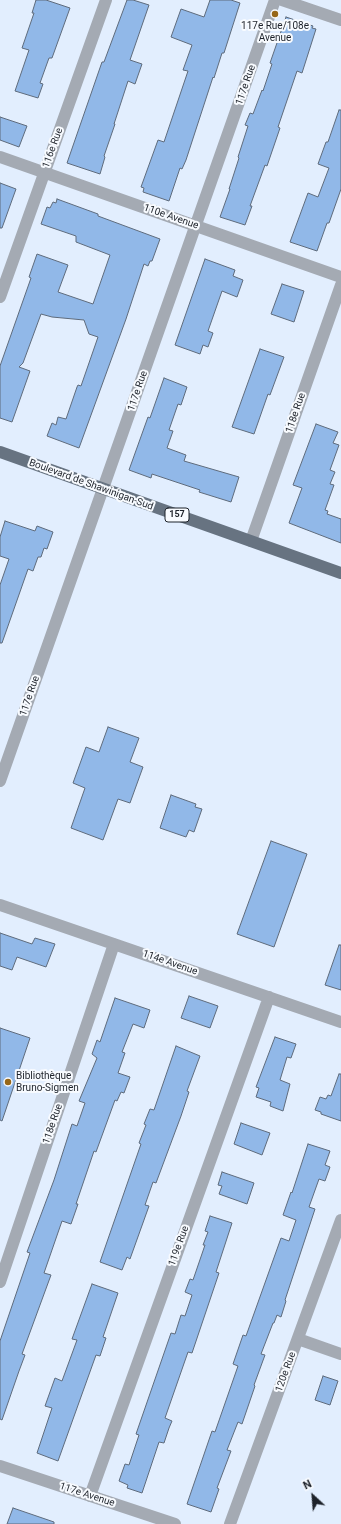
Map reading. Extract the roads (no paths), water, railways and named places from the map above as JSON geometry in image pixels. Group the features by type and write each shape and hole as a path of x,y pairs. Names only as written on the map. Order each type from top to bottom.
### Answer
{"main road":[{"name":"Boulevard de Shawinigan-Sud","path":"0,452 341,573"}],"street":[{"name":"116e Rue","path":"0,297 106,0"},
{"name":"117e Rue","path":"0,781 276,0"},
{"path":"282,0 341,20"},
{"name":"110e Avenue","path":"0,157 341,277"},
{"name":"118e Rue","path":"251,541 341,285"},
{"name":"114e Avenue","path":"0,905 341,1022"},
{"name":"118e Rue","path":"0,1282 114,944"},
{"name":"119e Rue","path":"90,1496 269,997"},
{"name":"120e Rue","path":"230,1524 341,1220"},
{"path":"298,1339 341,1354"},
{"name":"117e Avenue","path":"0,1466 174,1524"}],"place":[{"name":"117e Rue/108e Avenue","path":"275,14"},
{"name":"Bibliothèque Bruno-Sigmen","path":"8,1082"}]}
